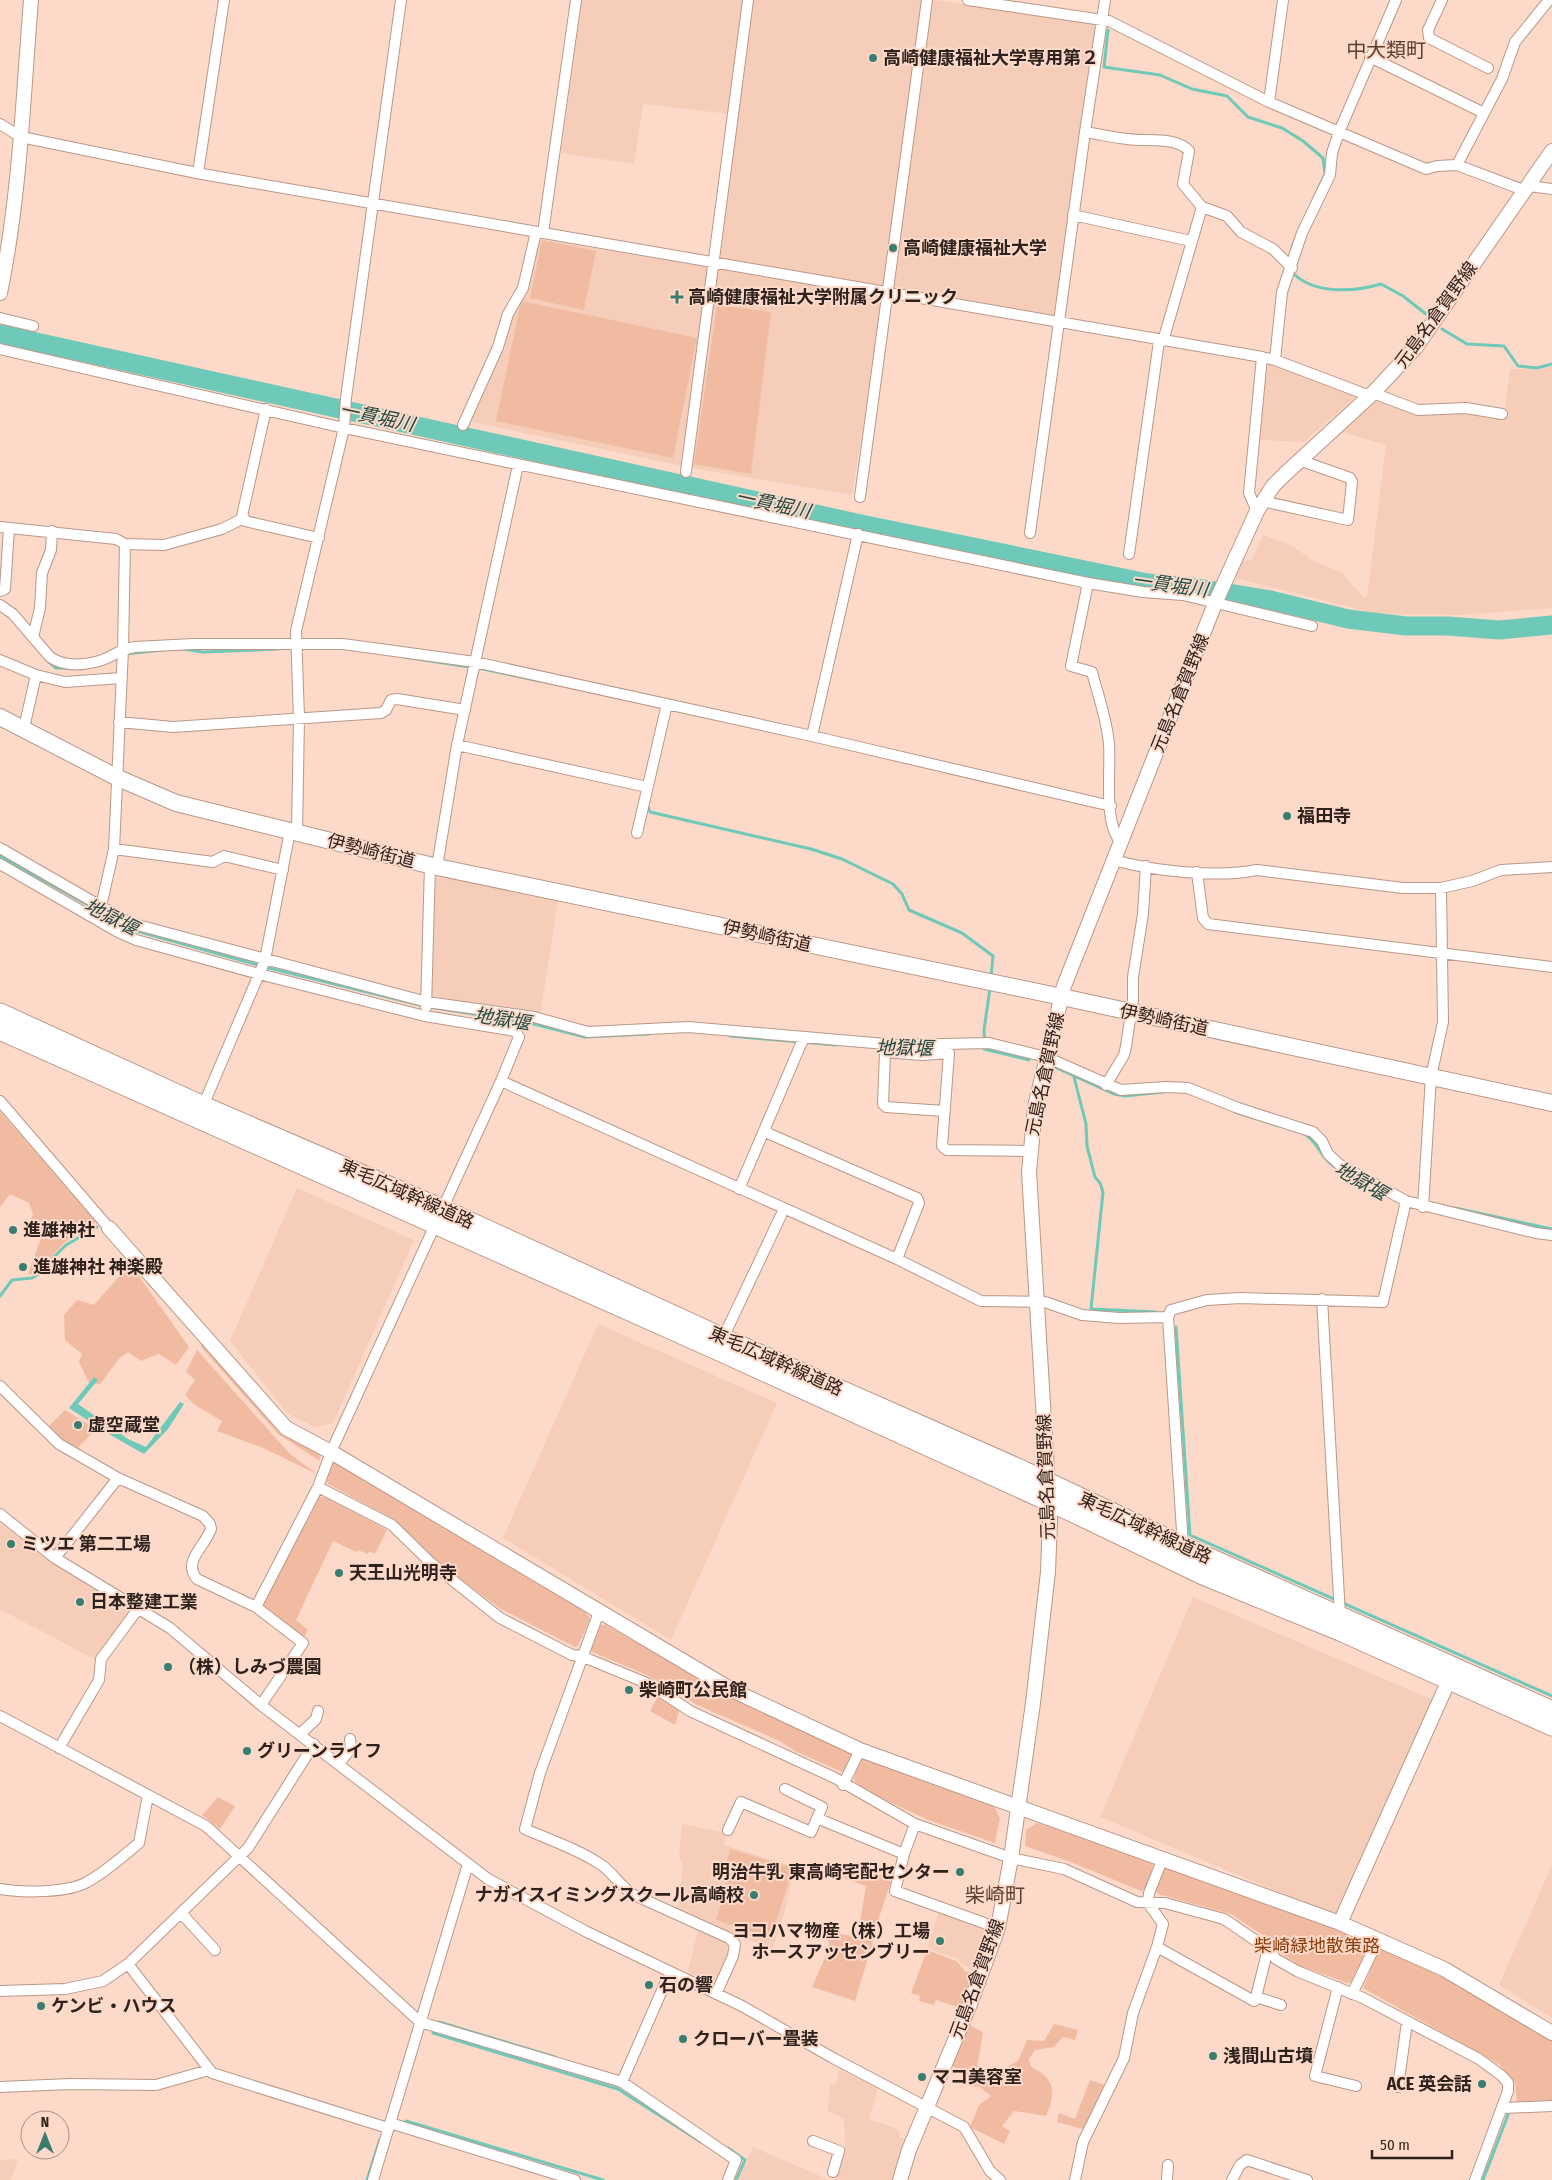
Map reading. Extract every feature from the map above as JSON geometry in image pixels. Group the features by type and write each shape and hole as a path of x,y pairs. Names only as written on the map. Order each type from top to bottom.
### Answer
{"highway":[{"name":"東毛広域幹線道路","path":"0,1013 439,1216 1203,1575 1340,1631 1552,1726"},
{"name":"東毛広域幹線道路","path":"0,1030 723,1338 1048,1482 1183,1546 1552,1711"}],"main road":[{"name":"伊勢崎街道","path":"0,716 118,778 176,803 434,866 1062,996 1130,1013 1552,1103"}],"street":[{"path":"0,293 9,249 21,137 32,0"},
{"path":"198,173 224,0"},
{"path":"203,1106 265,960 283,870 294,832 299,718 298,643 296,631 344,426 372,203 401,0"},
{"path":"463,425 498,347 508,314 523,288 540,232 576,0"},
{"path":"686,472 748,0"},
{"path":"860,498 927,0"},
{"path":"968,0 1103,20 1269,102 1426,169 1437,166 1457,165 1528,188 1552,189"},
{"path":"1030,533 1073,215 1105,0"},
{"path":"1269,102 1283,0"},
{"path":"1275,360 1282,292 1292,268 1302,234 1330,176 1332,152 1339,132 1396,0"},
{"path":"1442,0 1428,30 1429,38 1488,68"},
{"path":"1457,165 1502,79 1515,42 1549,0"},
{"path":"1370,57 1484,113"},
{"path":"0,124 21,137 198,173 888,294 1262,357 1418,410 1466,408 1502,414"},
{"path":"1085,132 1186,147 1189,151 1183,184 1202,208 1227,216 1240,232 1273,250 1292,268"},
{"name":"元島名倉賀野線","path":"900,2180 909,2150 970,2004 998,1928 1018,1808 1048,1572 1049,1502 1029,1172 1030,1150 1035,1107 1062,996 1076,954 1215,602 1259,506 1273,486 1372,394 1416,347 1552,151"},
{"path":"1129,554 1161,341 1202,208"},
{"path":"1073,215 1191,241"},
{"path":"0,318 32,326"},
{"path":"0,348 518,465 1088,583 1143,592 1183,595 1312,626"},
{"path":"1262,357 1249,493 1259,506 1348,520 1352,482 1350,478 1299,460"},
{"path":"266,409 242,516 246,521 319,538"},
{"path":"426,1016 434,866 457,745 518,465"},
{"path":"0,591 5,588 7,577 5,527 116,538 125,544 164,545 222,529 244,518"},
{"path":"33,637 40,608 42,573 51,550 52,532"},
{"path":"812,736 858,534"},
{"path":"96,919 102,908 114,849 122,678 125,544"},
{"path":"1088,583 1071,666 1092,672 1109,742 1114,835 1121,842"},
{"path":"0,605 13,614 50,657 58,662 67,664 100,660 123,649 193,644 298,643 366,647 475,662 812,736 1111,806"},
{"path":"0,660 36,676 65,682 122,678"},
{"path":"24,728 36,676"},
{"path":"119,722 173,727 381,713 386,710 391,700 465,710"},
{"path":"637,833 667,704"},
{"path":"457,745 648,787"},
{"path":"0,848 134,925 427,1002 534,1017 588,1032 688,1027 897,1045 935,1049 949,1053 949,1076 942,1146 947,1150 1030,1150"},
{"path":"114,849 213,862 224,856 283,870"},
{"path":"1114,860 1197,872 1236,875 1257,870 1403,888 1441,888 1472,881 1501,870 1552,867"},
{"path":"0,864 136,940 259,974 426,1016 515,1031 519,1036 501,1081 331,1452 318,1487 256,1607"},
{"path":"1106,1085 1124,1055 1143,914 1146,866"},
{"path":"1197,872 1203,918 1208,924 1552,967"},
{"path":"1423,1207 1432,1078 1443,1022 1444,954 1441,888"},
{"path":"739,1189 766,1132 804,1036"},
{"path":"944,1111 886,1107 883,1104 886,1052 989,1043 1046,1057 1121,1090 1166,1086 1188,1088 1238,1108 1303,1127 1313,1132 1322,1141 1328,1154 1340,1165 1406,1201 1423,1207 1552,1235"},
{"path":"501,1081 897,1259 981,1301 1045,1302 1082,1315 1119,1318 1168,1317"},
{"path":"0,1101 109,1228 286,1428 331,1452 732,1690 860,1750 1340,1923 1444,1970 1552,2033"},
{"path":"766,1132 917,1198 919,1203 897,1259"},
{"path":"1183,1546 1168,1317 1171,1310 1207,1300 1240,1298 1383,1302 1406,1201"},
{"path":"723,1338 784,1209"},
{"path":"1322,1299 1340,1615"},
{"path":"0,1386 59,1444 118,1478 207,1520 211,1529 192,1560 190,1566 192,1574 197,1579 256,1607 303,1643 261,1704"},
{"path":"55,1558 118,1478"},
{"path":"318,1487 392,1526 431,1563 500,1618 572,1655 581,1656 649,1684 690,1711 835,1778 915,1824 1011,1858 1064,1869 1129,1899 1148,1903 1165,1903 1224,1919 1268,1949 1276,1959 1297,1971 1338,1987 1494,2068 1508,2083 1508,2091 1475,2180"},
{"path":"0,1514 55,1558 170,1628 261,1704 488,1879 587,1932 716,1994 964,2127 990,2171 1000,2180"},
{"path":"59,1748 99,1680 101,1659 138,1608"},
{"path":"599,1612 581,1656 540,1773 526,1829 599,1863 612,1874 622,1888 634,1895 729,1938 735,1944 733,1956 716,1994"},
{"path":"1340,1923 1449,1680"},
{"path":"300,1734 316,1719 318,1711"},
{"path":"0,1716 206,1826 420,2022 622,2082 736,2160 728,2180"},
{"path":"339,1764 351,1748 350,1739"},
{"path":"0,1991 66,1989 103,1981 128,1964 240,1858 314,1744"},
{"path":"843,1784 860,1750"},
{"path":"728,1830 741,1802 811,1832 819,1819 822,1807 785,1789"},
{"path":"0,1889 14,1892 72,1888 87,1882 139,1842 148,1795"},
{"path":"819,1819 904,1854"},
{"path":"915,1824 904,1854 894,1891 998,1928"},
{"path":"1075,2180 1083,2142 1124,2058 1133,2013 1157,1947 1163,1924 1148,1903 1149,1893 1163,1858"},
{"path":"373,2180 468,1864"},
{"path":"181,1914 215,1950"},
{"path":"1352,1994 1378,1940"},
{"path":"1157,1947 1254,2001"},
{"path":"1268,1949 1256,1997 1281,2005"},
{"path":"128,1964 212,2073 575,2180"},
{"path":"622,2082 670,1972"},
{"path":"1338,1987 1315,2076 1356,2086"},
{"path":"1398,2087 1407,2022"},
{"path":"0,2087 71,2084 156,2085 210,2070"},
{"path":"1503,2108 1552,2106"},
{"path":"813,2141 839,2151 833,2172"},
{"path":"1232,2180 1240,2165 1247,2160 1307,2180"},
{"path":"1167,2180 1168,2165"}],"shaded area":[{"name":"高崎健康福祉大学","path":"582,0 934,0 1098,23 1055,317 885,288 852,495 692,468 468,421 539,239 719,269 738,115 643,104 634,164 561,153"},
{"path":"1268,361 1359,394 1304,442 1259,440"},
{"path":"1552,367 1552,608 1460,615 1374,613 1232,577 1240,561 1252,560 1263,535 1291,545 1315,562 1341,572 1363,597 1367,598 1386,445 1341,432 1378,399 1446,411 1504,417 1510,369 1537,370"},
{"path":"442,876 558,900 540,1016 432,1000 435,879"},
{"path":"297,1188 414,1240 333,1423 315,1427 288,1414 230,1341"},
{"path":"598,1324 777,1403 671,1640 503,1538"},
{"name":"日本整建工業","path":"0,1523 46,1559 133,1613 96,1660 36,1628 40,1619 35,1628 0,1609"},
{"path":"1193,1597 1433,1700 1336,1916 1100,1817"},
{"path":"682,1824 726,1833 724,1845 795,1867 784,1914 773,1948 736,1936 728,1939 729,1951 715,1986 688,1972 698,1929 677,1912 683,1865 679,1857"},
{"path":"1552,1865 1552,2018 1499,1985"},
{"path":"940,1909 985,1926 987,1934 976,1972 959,1962 959,1959 927,1948"},
{"path":"839,2069 878,2089 869,2119 900,2130 899,2137 907,2140 894,2180 835,2180 845,2151 844,2118 828,2111 830,2085 837,2083"},
{"path":"753,2147 829,2180 736,2180 744,2165 747,2166 749,2162 747,2160"},
{"path":"18,2159 11,2180 0,2180 0,2160"}],"green space":[{"path":"542,240 596,251 584,310 530,298"},
{"path":"521,301 697,338 673,458 496,421"},
{"path":"717,305 771,312 751,474 694,464"},
{"path":"0,1111 96,1222 65,1242 36,1274 28,1274 41,1238 34,1232 30,1223 33,1214 29,1203 10,1194 0,1207"},
{"path":"129,1265 189,1347 176,1365 159,1354 141,1361 128,1352 119,1359 100,1384 89,1383 79,1362 82,1354 65,1340 64,1315 77,1300 94,1305"},
{"path":"202,1340 284,1431 319,1454 320,1461 278,1434 201,1347"},
{"path":"197,1350 290,1454 317,1474 261,1447 217,1431 222,1421 195,1405 185,1395 195,1380 186,1372"},
{"path":"65,1410 96,1429 75,1451 45,1430"},
{"path":"332,1463 339,1463 585,1611 590,1619 578,1646 575,1647 501,1609 440,1564 395,1520 328,1484 326,1480"},
{"path":"319,1497 325,1497 387,1530 375,1554 369,1551 368,1554 358,1550 356,1552 333,1541 296,1620 308,1630 304,1637 264,1610 263,1606 289,1551"},
{"path":"600,1625 606,1625 719,1690 849,1749 852,1754 846,1770 842,1772 795,1751 780,1741 697,1705 649,1676 590,1651"},
{"path":"658,1696 680,1708 675,1725 650,1711"},
{"path":"869,1757 994,1806 1000,1818 995,1843 928,1820 856,1786 854,1778 860,1760"},
{"path":"218,1797 235,1806 220,1829 202,1815"},
{"path":"1037,1823 1150,1860 1153,1865 1147,1888 1141,1891 1071,1862 1025,1846 1026,1830"},
{"name":"ナガイスイミングスクール高崎校","path":"730,1849 793,1868 771,1938 716,1920 731,1870 725,1868"},
{"path":"849,1866 892,1878 875,1930 860,1923 866,1886 844,1878"},
{"name":"柴崎緑地散策路","path":"1170,1867 1333,1925 1366,1941 1368,1947 1352,1982 1348,1983 1300,1966 1274,1949 1267,1938 1231,1914 1158,1894 1156,1891 1163,1870"},
{"path":"831,1931 867,1940 867,1936 874,1938 855,2001 812,1987 829,1949 828,1937"},
{"name":"柴崎緑地散策路","path":"1386,1949 1495,2004 1552,2039 1552,2100 1517,2102 1515,2084 1500,2065 1363,1988 1378,1951"},
{"path":"927,1950 956,1961 965,1971 976,1975 961,2008 936,2000 934,2005 919,2001 920,1996 911,1993"},
{"path":"965,2023 983,2032 976,2073 980,2079 991,2084 998,2083 1005,2068 1018,2061 1027,2040 1044,2041 1054,2024 1078,2030 1075,2040 1063,2037 1054,2047 1035,2050 1029,2059 1031,2066 1044,2075 1051,2084 1052,2095 1050,2105 1046,2116 1014,2111 1002,2126 1010,2131 1004,2144 970,2127 979,2105 991,2096 980,2087 965,2085 962,2072 947,2063"},
{"path":"1090,2080 1105,2085 1086,2130 1057,2122 1059,2113 1075,2119"}],"water":[{"path":"94,1377 98,1380 78,1404 128,1439 146,1447 180,1402 184,1404 168,1429 144,1454 69,1408"}],"waterway":[{"path":"1108,30 1104,67 1160,75 1192,89 1227,96 1248,117 1282,128 1303,141 1323,158 1325,174 1292,247"},
{"path":"1295,275 1314,286 1336,290 1359,289 1381,284 1403,296 1426,314"},
{"path":"1442,329 1467,344 1504,346 1518,366 1537,368 1552,364"},
{"name":"一貫堀川","path":"0,334 861,524 1148,583 1190,587 1270,600 1348,619 1406,626 1448,626 1499,630 1552,625"},
{"path":"182,649 203,652 278,649"},
{"path":"125,654 163,650"},
{"path":"404,657 483,669 540,681"},
{"path":"48,661 56,668 71,668"},
{"path":"648,807 650,812 811,849 842,859 893,884 902,894 909,910 962,933 993,956 991,977"},
{"name":"地獄堰","path":"0,856 133,930 269,968 420,1005"},
{"path":"985,1049 984,1030 990,988"},
{"name":"地獄堰","path":"429,1007 530,1023 585,1037 649,1034"},
{"name":"地獄堰","path":"730,1036 836,1045"},
{"name":"地獄堰","path":"984,1049 1029,1060"},
{"name":"地獄堰","path":"1050,1065 1114,1094 1125,1096 1163,1092"},
{"path":"1074,1077 1086,1124 1087,1146 1095,1177 1100,1183 1103,1192 1091,1309 1156,1312"},
{"name":"地獄堰","path":"1235,1112 1279,1126"},
{"name":"地獄堰","path":"1304,1134 1330,1164 1335,1167"},
{"name":"地獄堰","path":"1455,1208 1552,1229"},
{"path":"0,1296 12,1280 32,1278 44,1271 52,1259 66,1245 97,1227"},
{"path":"1176,1327 1190,1535 1552,1696"},
{"path":"439,2022 555,2057"},
{"path":"433,2033 618,2089 701,2142"},
{"path":"1483,2180 1508,2115"},
{"path":"406,2121 603,2180"},
{"path":"367,2180 380,2139"},
{"path":"728,2148 745,2160 736,2180"}],"place":[{"name":"高崎健康福祉大学専用第２","path":"873,58"},
{"name":"高崎健康福祉大学","path":"893,248"},
{"name":"高崎健康福祉大学附属クリニック","path":"677,297"},
{"name":"福田寺","path":"1287,816"},
{"name":"進雄神社","path":"13,1230"},
{"name":"進雄神社 神楽殿","path":"23,1267"},
{"name":"虚空蔵堂","path":"78,1425"},
{"name":"ミツエ 第二工場","path":"11,1544"},
{"name":"天王山光明寺","path":"339,1573"},
{"name":"日本整建工業","path":"80,1602"},
{"name":"（株）しみづ農園","path":"168,1667"},
{"name":"柴崎町公民館","path":"629,1690"},
{"name":"グリーンライフ","path":"247,1751"},
{"name":"明治牛乳 東高崎宅配センター","path":"960,1872"},
{"name":"ナガイスイミングスクール高崎校","path":"754,1895"},
{"name":"ヨコハマ物産（株）工場 ホースアッセンブリー","path":"940,1941"},
{"name":"石の響","path":"649,1985"},
{"name":"ケンビ・ハウス","path":"41,2006"},
{"name":"クローバー畳装","path":"683,2039"},
{"name":"浅間山古墳","path":"1213,2056"},
{"name":"マコ美容室","path":"922,2077"},
{"name":"ACE 英会話","path":"1482,2084"}],"district":[{"name":"中大類町","path":"1386,50"},
{"name":"柴崎町","path":"995,1895"}]}
